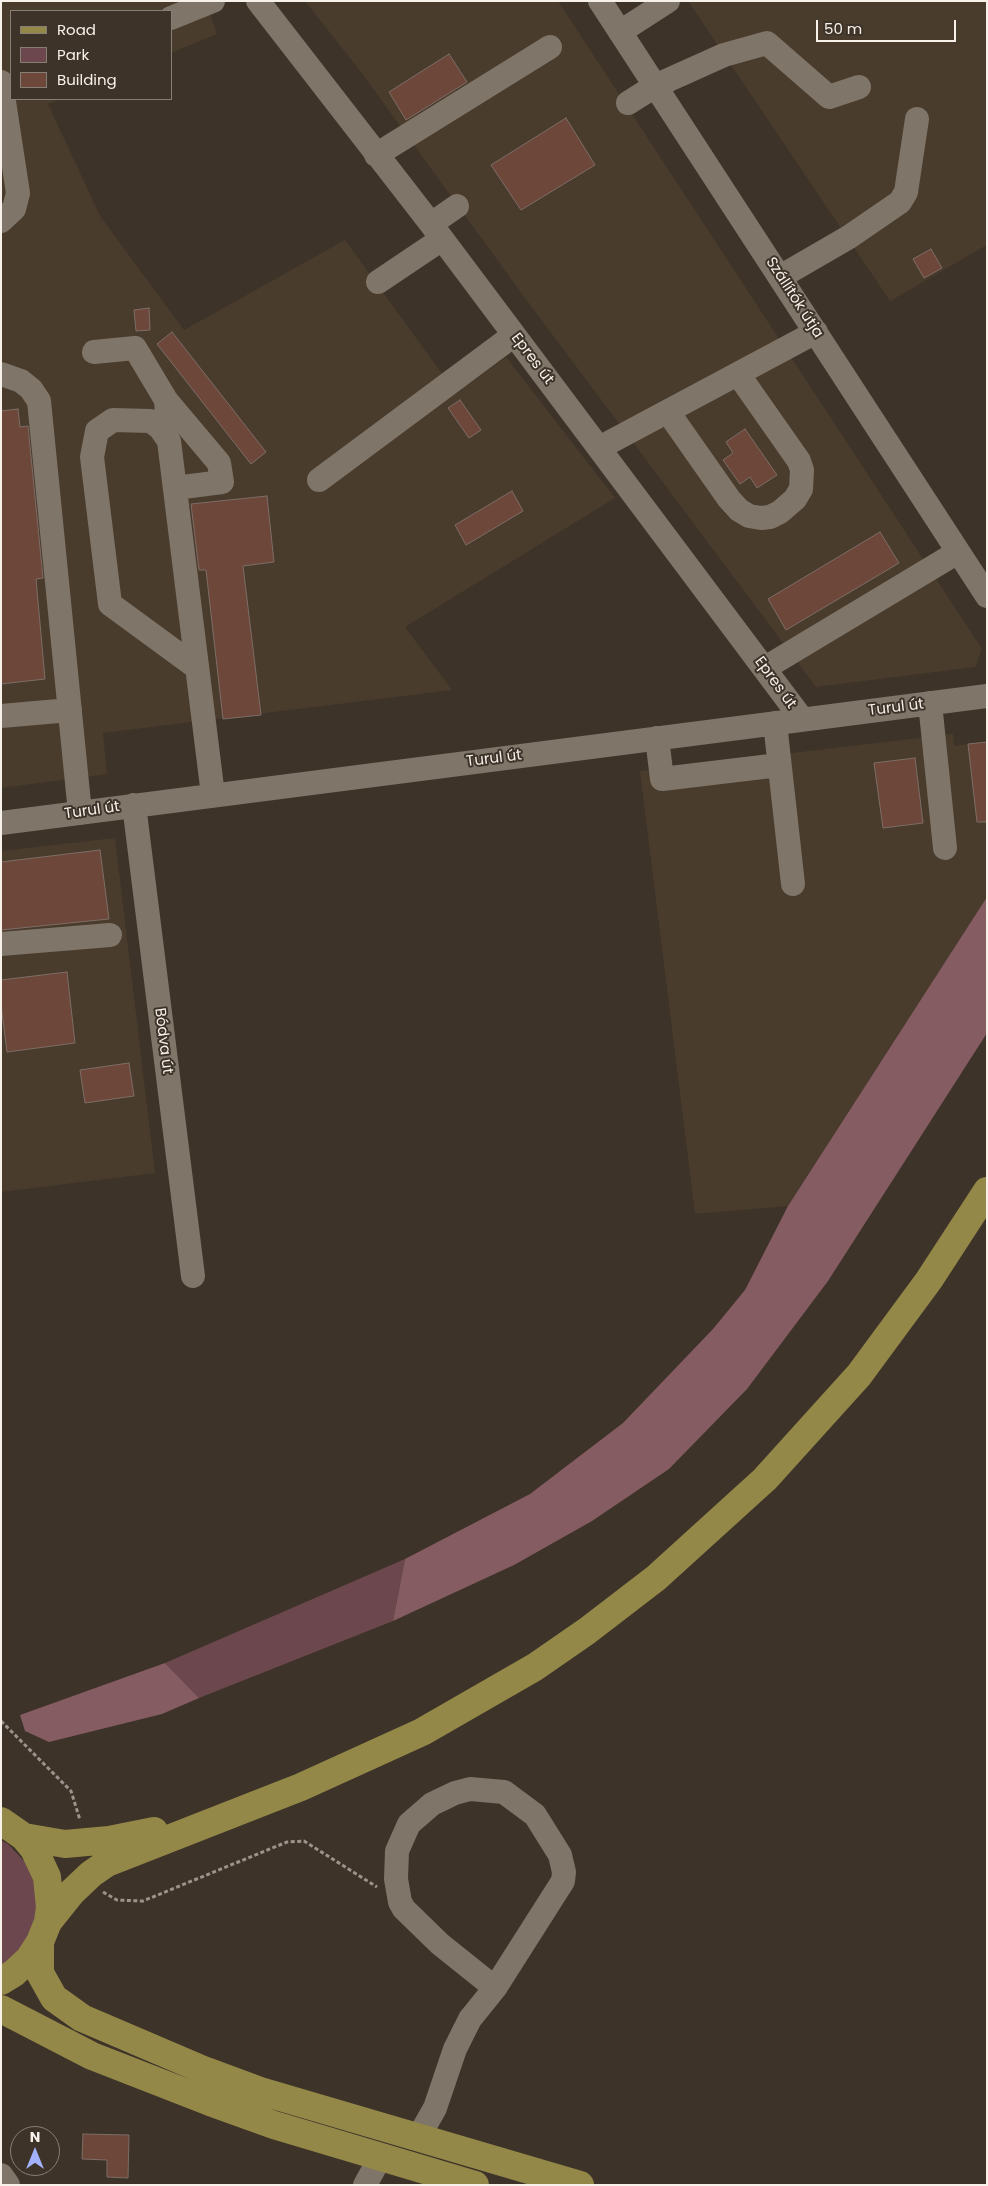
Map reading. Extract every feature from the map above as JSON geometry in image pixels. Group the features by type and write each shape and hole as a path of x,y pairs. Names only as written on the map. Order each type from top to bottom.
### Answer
{"main road":[{"path":"1,1981 14,1973 29,1959 44,1932 72,1892 91,1874 107,1863 366,1759 481,1700 558,1652 656,1578 765,1479 858,1375 929,1280 987,1191"},
{"path":"24,1838 65,1844 109,1840 212,1820"},
{"path":"1,1821 24,1838 34,1849 46,1876 50,1892 40,1973 54,1998 65,2008 82,2018 206,2070 260,2090 580,2185"},
{"path":"1,2009 83,2051 152,2080 274,2124 475,2185"}],"street":[{"path":"172,18 213,1"},
{"name":"Epres út","path":"258,1 514,335 765,668 802,720"},
{"name":"Szállítók útja","path":"600,1 987,596"},
{"path":"620,32 668,1"},
{"path":"628,103 655,86 724,55 767,43 829,97 859,87"},
{"path":"376,155 550,47"},
{"path":"1,82 18,193 14,209 1,221"},
{"path":"780,277 849,237 900,202 906,192 917,119"},
{"path":"378,282 436,232 457,206"},
{"path":"599,448 816,332"},
{"path":"319,480 514,335"},
{"path":"94,352 135,348 166,400 219,463 222,482 175,488"},
{"path":"1,374 21,382 31,389 39,401 80,813"},
{"path":"668,412 729,499 739,510 749,516 761,518 770,517 780,512 795,499 801,489 802,470 799,461 738,374"},
{"path":"166,400 196,667 213,795"},
{"path":"169,440 160,428 151,422 113,420 97,430 92,457 110,604 196,667"},
{"path":"765,668 958,552"},
{"name":"Turul út","path":"1,823 987,696"},
{"path":"930,703 944,848"},
{"path":"1,716 70,710"},
{"path":"775,723 793,884"},
{"path":"657,738 662,779 780,765"},
{"name":"Bódva út","path":"134,805 192,1276"},
{"path":"1,944 110,935"},
{"path":"418,2138 435,2108 456,2049 470,2019 495,1988 562,1881 564,1872 560,1855 535,1815 504,1792 487,1789 456,1793 432,1804 418,1814 402,1836 395,1865 400,1902 404,1909 429,1934 495,1988"},
{"path":"365,2185 381,2156"},
{"path":"1,2175 8,2185"}],"path":[{"path":"1,1722 71,1791 75,1798 84,1842"},
{"path":"91,1874 104,1892 117,1900 143,1901 287,1842 304,1841 400,1902"}],"shaded area":[{"path":"1,1 205,1 217,34 172,53 172,10 10,10 10,100 58,100 48,104 100,216 184,330 345,240 456,393 506,357 615,498 405,627 452,690 103,733 107,774 1,788"},
{"path":"305,1 558,1 982,649 975,667 816,687 519,290 361,72"},
{"path":"688,1 987,1 987,245 890,301"},
{"path":"953,734 954,746 987,741 987,897 788,1206 695,1214 640,771"},
{"path":"115,838 155,1173 1,1192 1,851"},
{"path":"987,897 987,1033 828,1281 747,1389 669,1469 592,1521 514,1565 393,1621 405,1559 530,1494 623,1423 713,1329 745,1290 788,1206"},
{"path":"165,1663 199,1698 162,1714 49,1742 25,1731 20,1715"}],"green space":[{"path":"405,1559 393,1621 199,1698 165,1663"},
{"path":"1,1840 8,1844 25,1862 35,1885 38,1909 33,1933 1,1971"}],"building":[{"path":"449,54 467,82 406,120 389,92"},
{"path":"566,118 595,165 521,210 491,165"},
{"path":"931,249 942,268 924,278 913,259"},
{"path":"149,308 150,330 136,331 134,310"},
{"path":"172,332 266,452 251,464 157,344"},
{"path":"460,400 481,430 469,438 448,408"},
{"path":"18,409 20,427 28,426 43,578 36,579 45,679 1,684 1,411"},
{"path":"745,429 777,475 757,488 750,477 740,484 723,460 733,453 726,442"},
{"path":"512,491 523,511 466,545 455,525"},
{"path":"267,496 274,562 243,566 261,715 223,719 206,570 199,570 191,504"},
{"path":"880,532 899,563 786,630 768,599"},
{"path":"987,742 987,822 977,822 968,744"},
{"path":"915,758 923,823 883,828 874,763"},
{"path":"100,850 109,919 1,930 1,862"},
{"path":"67,972 75,1043 7,1052 1,1005 1,980"},
{"path":"129,1063 134,1096 85,1103 80,1070"},
{"path":"83,2134 129,2135 128,2178 107,2177 107,2160 82,2159"}]}
